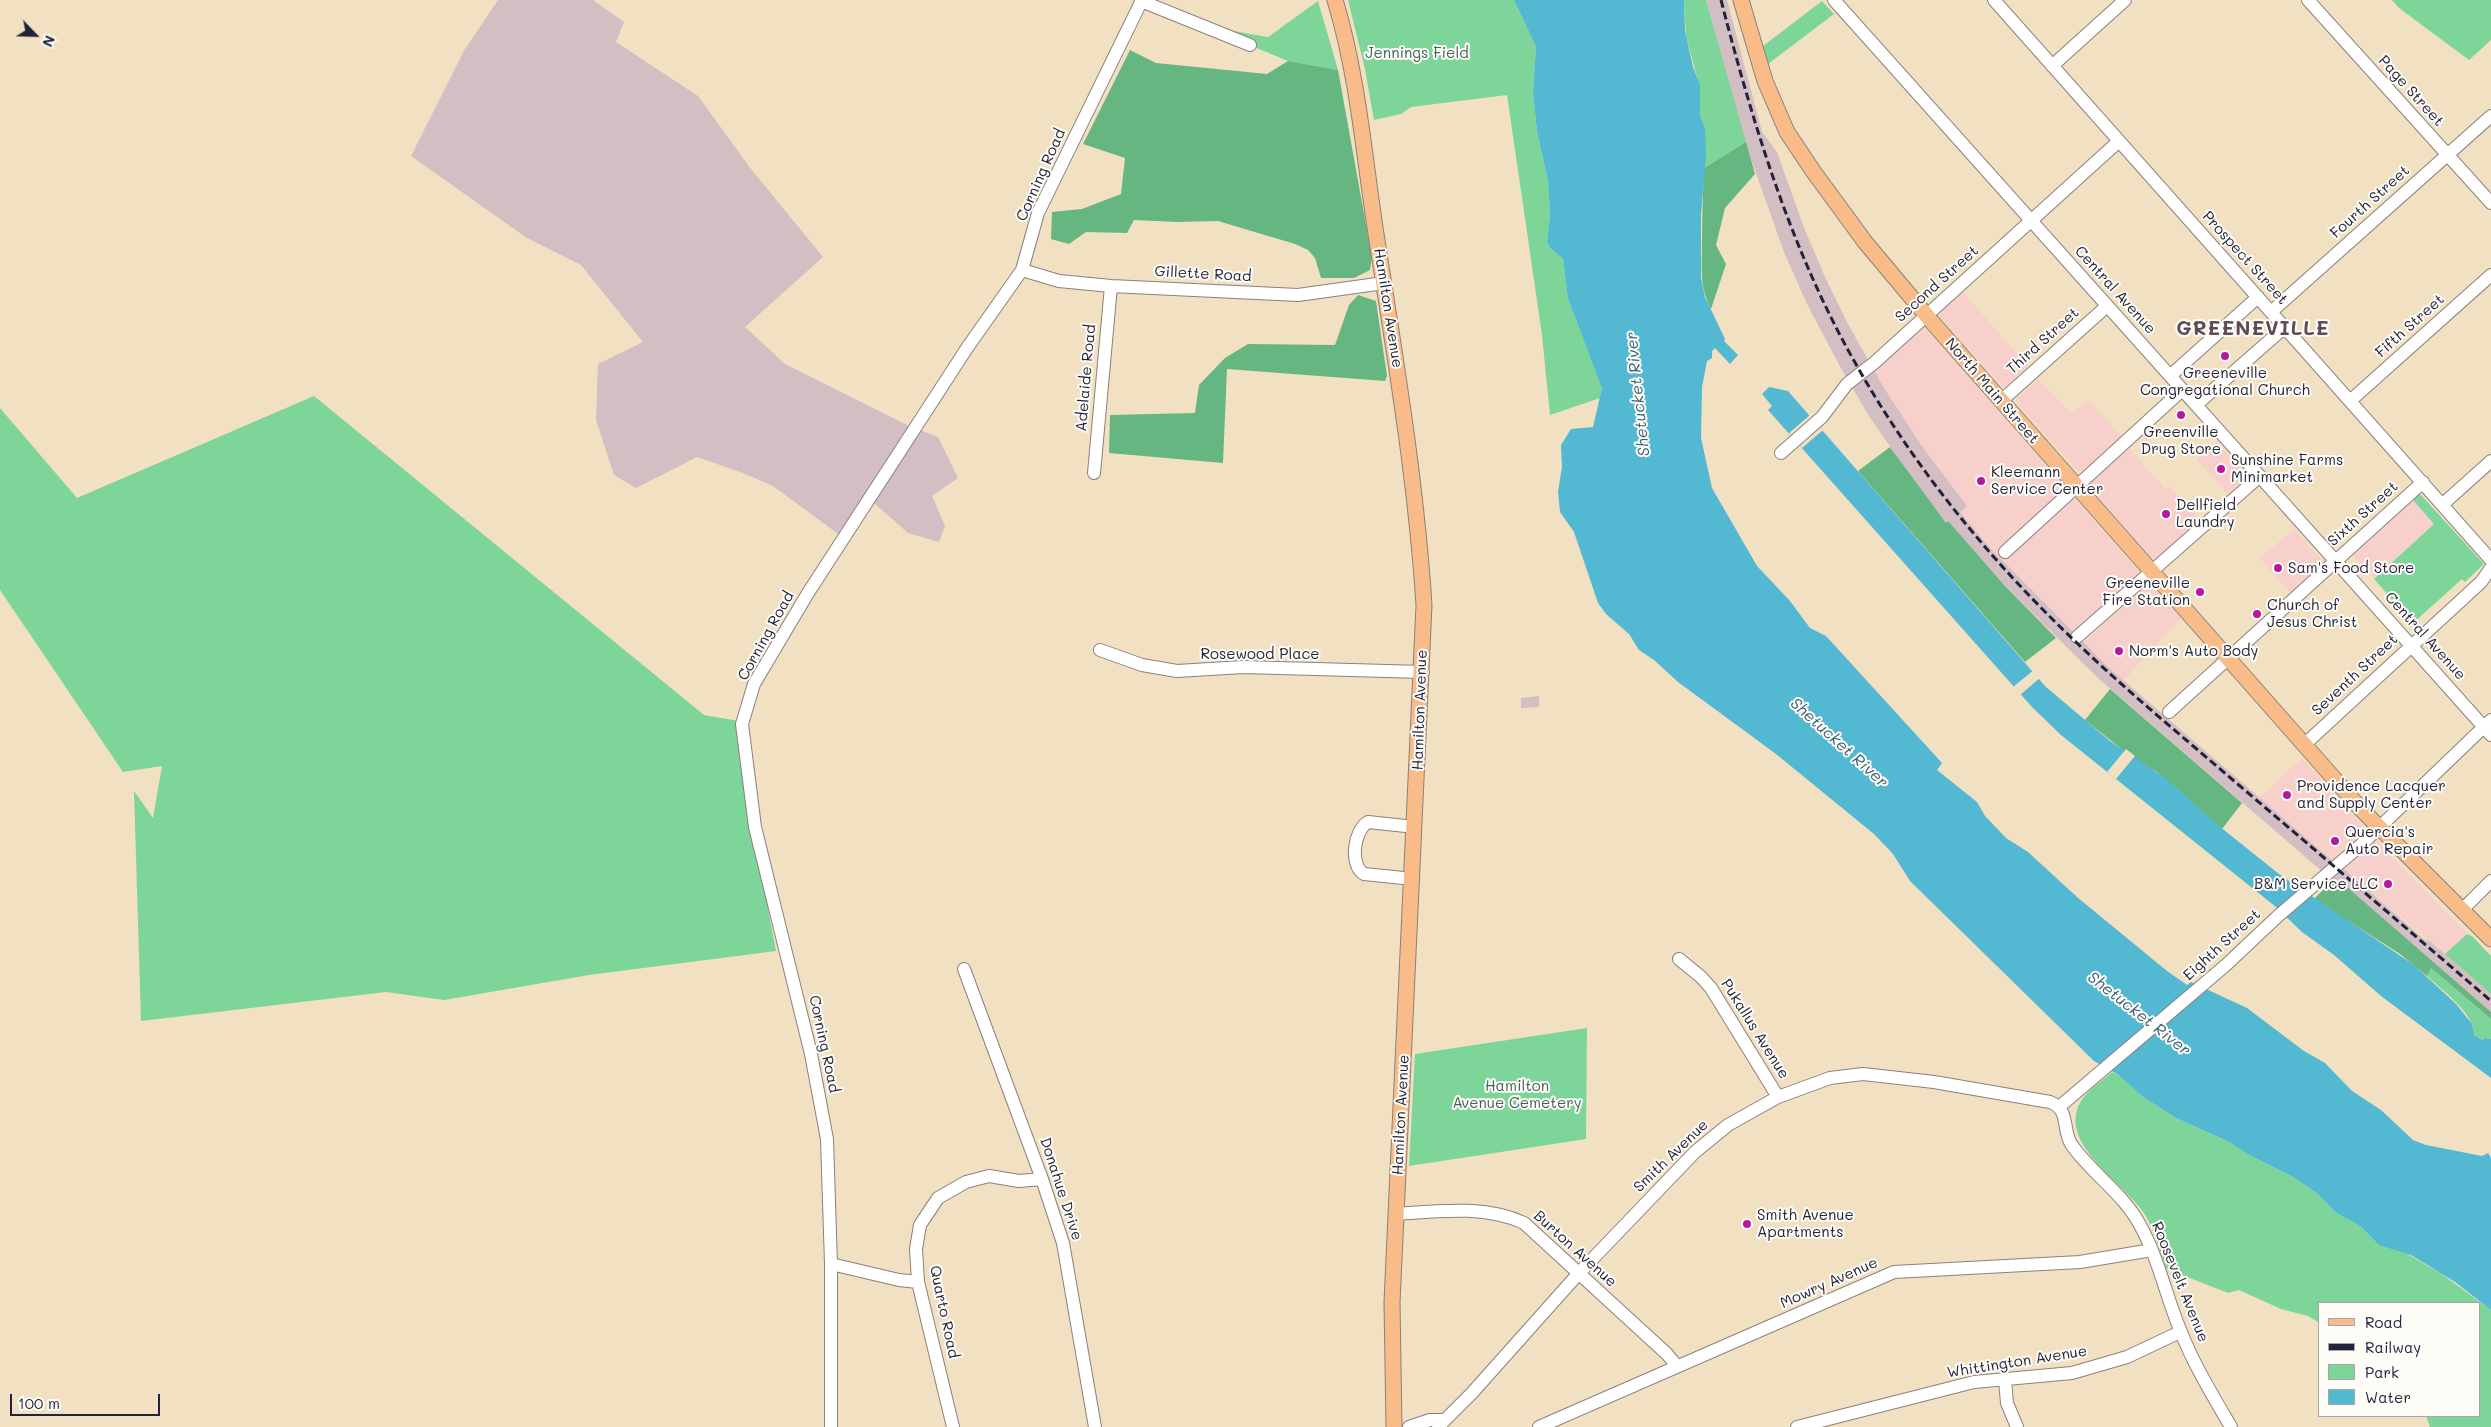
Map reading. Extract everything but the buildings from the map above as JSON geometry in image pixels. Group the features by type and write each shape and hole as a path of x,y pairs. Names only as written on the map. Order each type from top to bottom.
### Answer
{"main road":[{"name":"Hamilton Avenue","path":"1335,0 1356,85 1419,525 1424,605 1423,672 1396,1214 1391,1357 1394,1427"},
{"name":"North Main Street","path":"1741,0 1765,81 1787,132 1823,186 1865,242 1926,316 2380,828 2491,939"}],"street":[{"path":"1142,0 1250,45"},
{"name":"Corning Road","path":"831,1427 831,1264 827,1138 811,1054 755,827 742,724 754,684 808,593 967,348 1022,270 1038,213 1142,0"},
{"name":"Prospect Street","path":"1994,0 2491,560"},
{"path":"2052,66 2125,0"},
{"name":"Page Street","path":"2308,0 2491,203"},
{"name":"Central Avenue","path":"1842,3 2031,221 2411,646 2488,727"},
{"name":"Fourth Street","path":"2271,312 2491,116"},
{"name":"Second Street","path":"1781,453 1816,422 1847,384 1926,316 2119,141"},
{"name":"Gillette Road","path":"1022,270 1059,281 1111,286 1298,295 1384,283"},
{"name":"Fifth Street","path":"2350,401 2491,275"},
{"name":"Adelaide Road","path":"1094,473 1111,286"},
{"path":"2170,376 2258,297"},
{"name":"Third Street","path":"2001,401 2107,306"},
{"path":"2196,405 2285,327"},
{"path":"2004,552 2182,390"},
{"path":"2442,504 2491,462"},
{"path":"2077,637 2260,476"},
{"name":"Sixth Street","path":"2169,712 2423,482"},
{"name":"Seventh Street","path":"2305,744 2481,582 2491,568"},
{"name":"Rosewood Place","path":"1100,650 1142,664 1177,670 1242,667 1423,672"},
{"name":"Eighth Street","path":"2059,1107 2202,986 2380,828 2488,727"},
{"path":"1413,879 1364,874 1357,867 1355,851 1359,831 1368,822 1415,827"},
{"path":"2462,910 2491,881"},
{"name":"Pukallus Avenue","path":"1680,959 1711,988 1778,1097"},
{"name":"Donahue Drive","path":"964,970 1042,1179 1063,1243 1095,1427"},
{"name":"Smith Avenue","path":"1409,1427 1430,1420 1443,1425 1579,1273 1695,1152 1728,1125 1778,1097 1824,1080 1863,1074 1940,1083 2050,1102 2059,1107"},
{"name":"Roosevelt Avenue","path":"2059,1107 2064,1115 2067,1134 2072,1144 2126,1204 2141,1226 2152,1250 2180,1332 2231,1427"},
{"name":"Quarto Road","path":"953,1427 918,1282 916,1249 920,1225 938,1198 966,1182 989,1176 1019,1181 1042,1179"},
{"name":"Burton Avenue","path":"1396,1214 1475,1211 1505,1214 1524,1222 1667,1354 1677,1366"},
{"name":"Mowry Avenue","path":"1539,1427 1894,1272 2080,1262 2152,1250"},
{"path":"831,1264 899,1280 918,1282"},
{"name":"Whittington Avenue","path":"1797,1427 1813,1425 1974,1382 2072,1373 2127,1357 2180,1332"},
{"path":"2005,1380 2007,1403 2017,1427"}],"shaded area":[{"path":"498,0 593,0 624,22 616,42 698,96 751,169 823,257 745,327 785,364 909,426 938,437 958,478 932,496 945,526 939,542 908,533 866,496 841,536 773,486 697,457 636,488 614,475 596,420 598,364 643,342 581,265 527,238 411,156 465,49"},
{"path":"1706,0 1727,0 1762,132 1777,152 1803,225 1824,275 1848,324 1884,388 1921,445 1967,506 1960,512 1990,548 2109,668 2426,941 2428,940 2491,994 2491,1012 2340,882 2335,885 2331,882 2323,875 2324,873 2099,679 2005,586 1946,523 1869,416 1807,304 1784,252 1746,145"},
{"path":"1962,291 2028,366 2004,388 1940,317 1940,311"},
{"path":"1923,328 1926,329 2140,573 2073,635 1975,532 1913,452 1872,371"},
{"path":"2038,379 2071,413 2088,400 2123,437 2083,472 2078,471 2015,401"},
{"name":"Sunshine Farms Minimarket","path":"2217,442 2246,476 2228,494 2197,460"},
{"path":"2129,448 2165,489 2169,486 2200,520 2156,558 2151,557 2088,485"},
{"path":"2413,500 2434,524 2374,579 2352,555"},
{"path":"2294,529 2323,562 2290,593 2260,558"},
{"path":"2149,583 2181,618 2123,681 2082,644"},
{"path":"1539,696 1539,707 1521,708 1521,698"},
{"path":"2302,758 2361,825 2467,934 2445,954 2259,798"}],"green space":[{"name":"Jennings Field","path":"1348,0 1514,0 1536,47 1533,92 1537,132 1548,181 1550,215 1547,242 1550,248 1563,259 1568,299 1602,387 1600,398 1550,415 1542,335 1507,95 1411,107 1401,114 1374,120 1365,69"},
{"path":"1684,0 1706,0 1746,142 1704,168 1705,128 1700,115 1700,90 1686,36"},
{"path":"2392,0 2491,0 2491,40 2469,60 2399,8"},
{"path":"1318,1 1338,70 1288,61 1218,32 1222,29 1268,37"},
{"path":"1822,1 1834,14 1768,64 1763,46"},
{"path":"1130,50 1156,63 1267,74 1288,61 1338,70 1372,258 1370,270 1354,278 1321,278 1315,258 1308,250 1295,244 1218,221 1134,220 1127,233 1086,232 1069,244 1051,239 1052,212 1082,209 1121,194 1125,158 1083,144"},
{"path":"1746,142 1755,174 1725,208 1716,245 1726,264 1711,309 1702,276 1704,168"},
{"path":"1358,295 1376,301 1387,376 1385,381 1227,369 1223,463 1109,453 1110,415 1195,413 1199,385 1225,358 1248,344 1335,345 1349,305"},
{"path":"314,396 704,715 739,721 741,767 776,951 589,975 444,1000 386,992 141,1021 134,791 153,818 162,766 123,772 0,590 0,408 77,498"},
{"path":"1890,447 1946,523 1948,521 2005,586 2056,638 2025,662 1858,471"},
{"path":"2420,494 2484,564 2465,582 2462,579 2413,623 2374,579 2434,524 2413,500"},
{"path":"2110,689 2242,803 2222,829 2157,772 2133,758 2085,720"},
{"path":"2340,881 2491,1012 2491,1019 2431,968 2427,976 2400,954 2314,899 2331,882 2335,885"},
{"path":"2467,934 2472,936 2491,956 2491,994 2445,954"},
{"path":"2431,968 2491,1019 2491,1039 2482,1040 2473,1034 2469,1018 2463,1010 2426,975"},
{"name":"Hamilton Avenue Cemetery","path":"1587,1028 1586,1139 1409,1166 1415,1054"},
{"path":"2112,1072 2121,1076 2143,1097 2176,1118 2229,1142 2249,1155 2293,1177 2318,1194 2335,1212 2360,1226 2375,1241 2406,1253 2443,1275 2480,1302 2318,1302 2318,1322 2308,1316 2281,1309 2239,1290 2228,1293 2167,1269 2146,1216 2137,1204 2097,1163 2085,1148 2078,1133 2076,1117 2081,1101 2091,1089"},
{"path":"2481,1303 2491,1310 2491,1427 2430,1427 2426,1417 2481,1417"}],"water":[{"name":"Shetucket River","path":"1514,0 1684,0 1685,31 1693,67 1700,85 1700,115 1705,128 1706,157 1701,215 1701,277 1705,297 1725,339 1724,341 1738,355 1730,364 1715,348 1712,351 1712,358 1707,361 1702,387 1701,438 1712,488 1757,566 1790,601 1810,628 1826,636 1942,763 1937,770 1977,802 1985,816 2006,838 2028,852 2077,897 2167,971 2187,985 2191,982 2247,1008 2304,1051 2325,1063 2352,1091 2381,1110 2413,1140 2426,1145 2482,1156 2488,1153 2491,1158 2491,1310 2455,1282 2411,1255 2379,1245 2360,1226 2335,1212 2318,1194 2293,1177 2249,1155 2229,1142 2176,1118 2143,1097 2119,1075 2094,1061 1910,881 1893,854 1874,834 1776,754 1678,682 1654,660 1639,650 1629,634 1606,614 1598,603 1574,532 1560,512 1558,492 1562,467 1561,445 1571,429 1593,427 1602,388 1568,299 1563,259 1550,248 1547,242 1550,215 1548,181 1537,132 1533,92 1536,47"},
{"path":"1769,387 1788,391 2046,687 2110,741 2164,777 2219,826 2279,874 2414,965 2456,1004 2472,1024 2474,1035 2482,1040 2485,1038 2491,1039 2491,1078 2381,996 2334,955 2302,932 2276,907 2061,735 2032,707 1768,410 1772,406 1762,394"}],"pier":[{"path":"1810,415 1823,430 1802,448 1789,433"},
{"path":"2035,669 2041,677 2020,695 2013,687"},
{"path":"2126,749 2135,756 2116,779 2107,772"}],"railway":[{"path":"1721,0 1760,139 1775,184 1810,273 1853,359 1901,437 1927,474 2014,579 2097,662 2155,714 2491,1001"}],"place":[{"name":"Greeneville Congregational Church","path":"2225,356"},
{"name":"Greenville Drug Store","path":"2181,415"},
{"name":"Sunshine Farms Minimarket","path":"2221,469"},
{"name":"Kleemann Service Center","path":"1981,481"},
{"name":"Dellfield Laundry","path":"2166,514"},
{"name":"Sam's Food Store","path":"2278,568"},
{"name":"Greeneville Fire Station","path":"2200,592"},
{"name":"Church of Jesus Christ","path":"2257,614"},
{"name":"Norm's Auto Body","path":"2119,651"},
{"name":"Providence Lacquer and Supply Center","path":"2287,795"},
{"name":"Quercia's Auto Repair","path":"2335,841"},
{"name":"B&M Service LLC","path":"2388,884"},
{"name":"Smith Avenue Apartments","path":"1747,1224"}],"district":[{"name":"GREENEVILLE","path":"2253,329"}]}
